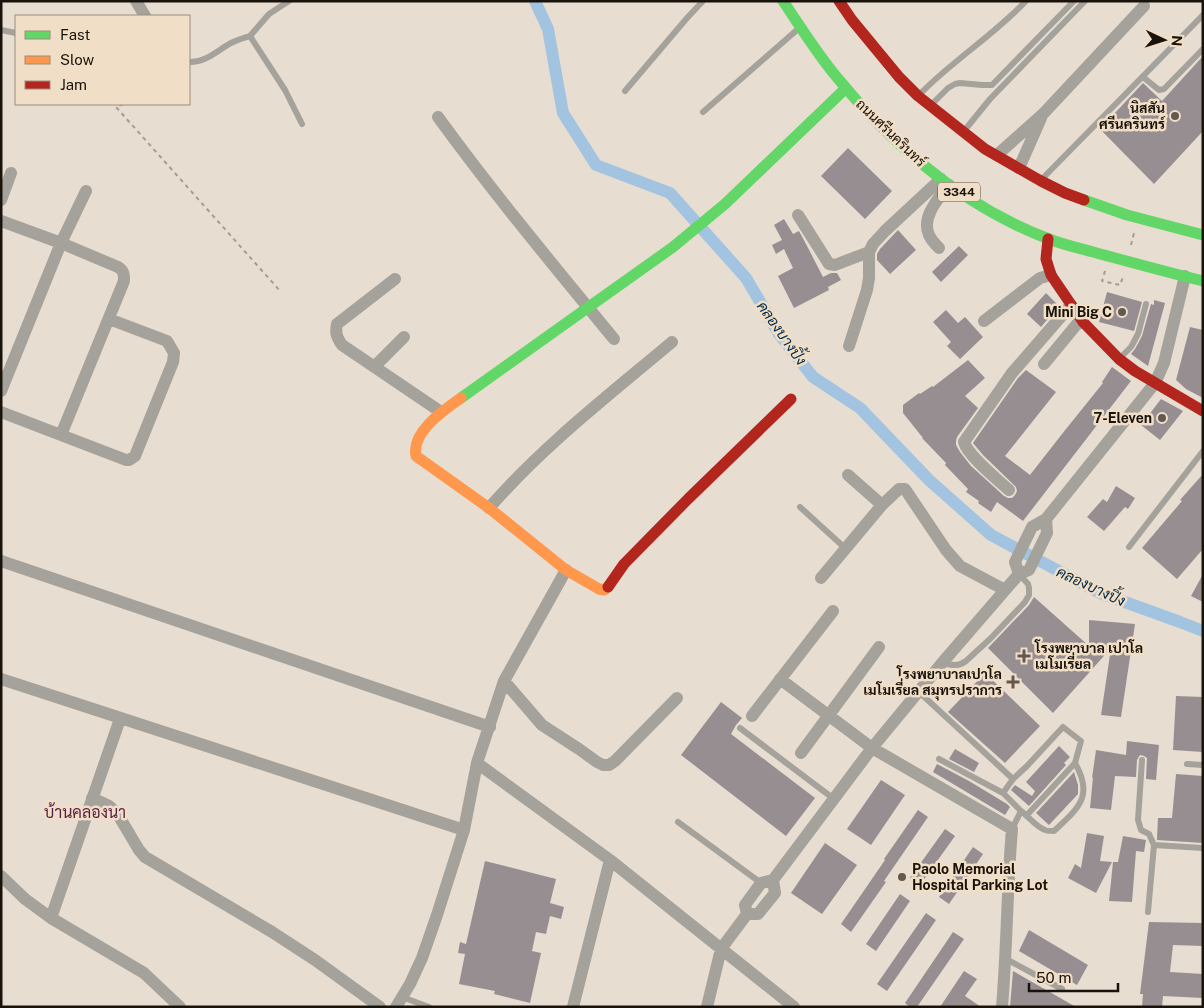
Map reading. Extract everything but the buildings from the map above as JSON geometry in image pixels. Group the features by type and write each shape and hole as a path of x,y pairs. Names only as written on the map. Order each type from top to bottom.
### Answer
{"street":[{"path":"136,1 144,15"},
{"name":"ถนนศรีนครินทร์","path":"783,1 799,28 845,89 906,151 945,182 986,208 1048,239 1203,281"},
{"path":"839,1 898,77 930,106 985,149 1066,193 1142,219 1203,235"},
{"path":"997,156 1043,114 1144,6"},
{"path":"791,399 624,564 608,588 604,590 566,570 489,508 416,456 414,451 418,438 440,412 674,246 725,204 845,89"},
{"path":"1019,168 1043,114"},
{"path":"438,117 521,226 614,339"},
{"path":"1,200 11,174"},
{"path":"939,248 930,238 927,222 930,211 945,182"},
{"path":"850,346 867,290 869,252 873,244 885,231 945,182"},
{"path":"1,391 61,243 86,191"},
{"path":"798,215 829,264 836,265 869,252"},
{"path":"1,220 118,267 124,274 124,281 61,434"},
{"path":"1048,239 1046,259 1051,275 1083,322 1119,359 1135,371 1203,411"},
{"path":"984,321 1040,278 1051,275"},
{"path":"1021,569 1032,527 1046,518 1155,383 1164,363 1185,276"},
{"path":"395,279 337,324 337,339 342,345 440,412"},
{"path":"1009,490 971,453 964,442 1012,373 1072,305"},
{"path":"1,412 126,460 135,456 173,362 174,353 167,341 109,319"},
{"path":"1044,364 1077,324 1083,322"},
{"path":"374,367 404,337"},
{"path":"489,508 535,459 672,342"},
{"path":"848,475 882,505"},
{"path":"820,578 882,505 899,489 905,490 946,550 960,566 1005,590"},
{"path":"707,1007 720,949 747,914 758,914 774,893 767,882 834,799 872,748 1021,569 1047,533 1046,518"},
{"path":"1,561 490,727"},
{"path":"399,1002 422,958 437,915 464,830 477,763 504,681 566,570"},
{"path":"752,716 833,611"},
{"path":"801,753 879,647"},
{"path":"1,679 464,830"},
{"path":"780,679 872,748 1012,829 1002,1007"},
{"path":"504,681 542,725 603,765 615,761 677,698"},
{"path":"51,918 120,719"},
{"path":"477,763 610,860 791,1006"},
{"path":"92,798 109,806 117,813 139,850 146,857 316,960 380,1007"},
{"path":"573,1007 610,860"},
{"path":"1,876 26,899 51,918 144,973 180,1007"}],"lane":[{"path":"190,62 210,57 232,43 250,36 269,14 289,1"},
{"path":"626,91 703,1"},
{"path":"918,96 937,77 996,30 1026,1"},
{"path":"930,106 948,88 955,84 992,85 1074,1"},
{"path":"964,132 990,99 1085,1"},
{"path":"1041,181 1203,15"},
{"path":"703,112 799,28"},
{"path":"1,30 15,33"},
{"path":"250,36 285,90 302,124"},
{"path":"1144,77 1159,90 1164,89 1203,49"},
{"path":"1119,359 1131,347 1138,334 1146,304"},
{"path":"1129,547 1203,451"},
{"path":"800,507 845,548"},
{"path":"942,663 956,666 962,664 991,638 1025,602 1029,595 1029,588 1021,569"},
{"path":"919,692 1013,779"},
{"path":"1003,793 1013,779 1063,726 1081,741 1075,763 1024,813 1012,829"},
{"path":"740,728 834,799"},
{"path":"939,759 1003,793 1035,824 1046,831 1054,830 1062,824 1084,796 1082,775 1075,763"},
{"path":"1142,760 1138,820 1141,830 1149,834 1154,845 1148,912"},
{"path":"1186,764 1203,764"},
{"path":"678,822 767,882"},
{"path":"1154,845 1203,848"},
{"path":"1006,959 1062,989"},
{"path":"399,1002 429,1007"}],"path":[{"path":"121,105 116,107 281,292"},
{"path":"1130,248 1135,230"},
{"path":"1108,256 1102,281 1120,285 1123,276"}],"waterway":[{"name":"คลองบางปิ้ง","path":"535,1 548,29 563,113 596,165 670,193 746,278 779,334 813,377 860,408 929,480 991,535 1100,593 1203,631"}],"traffic: fast":[{"path":"783,1 821,57 857,101 905,149 959,192 1018,226 1055,241 1203,281"},
{"path":"461,398 673,247 725,204 845,89"},
{"path":"1084,200 1127,215 1203,235"}],"traffic: slow":[{"path":"461,398 438,415 424,430 416,447 416,456 489,508 566,570 599,589 604,590 608,587"}],"traffic: jam":[{"path":"839,1 852,20 899,77 918,96 985,149 1041,181 1084,200"},
{"path":"1048,239 1046,259 1051,275 1083,322 1119,359 1135,371 1203,411"},
{"path":"608,587 624,564 791,399"}],"place":[{"name":"นิสสัน ศรีนครินทร์","path":"1175,116"},
{"name":"Mini Big C","path":"1122,312"},
{"name":"7-Eleven","path":"1162,418"},
{"name":"โรงพยาบาล เปาโล เมโมเรี่ยล","path":"1024,656"},
{"name":"โรงพยาบาลเปาโล เมโมเรี่ยล สมุทรปราการ","path":"1013,682"},
{"name":"Paolo Memorial Hospital Parking Lot","path":"902,877"}],"district":[{"name":"บ้านคลองนา","path":"85,812"}]}
